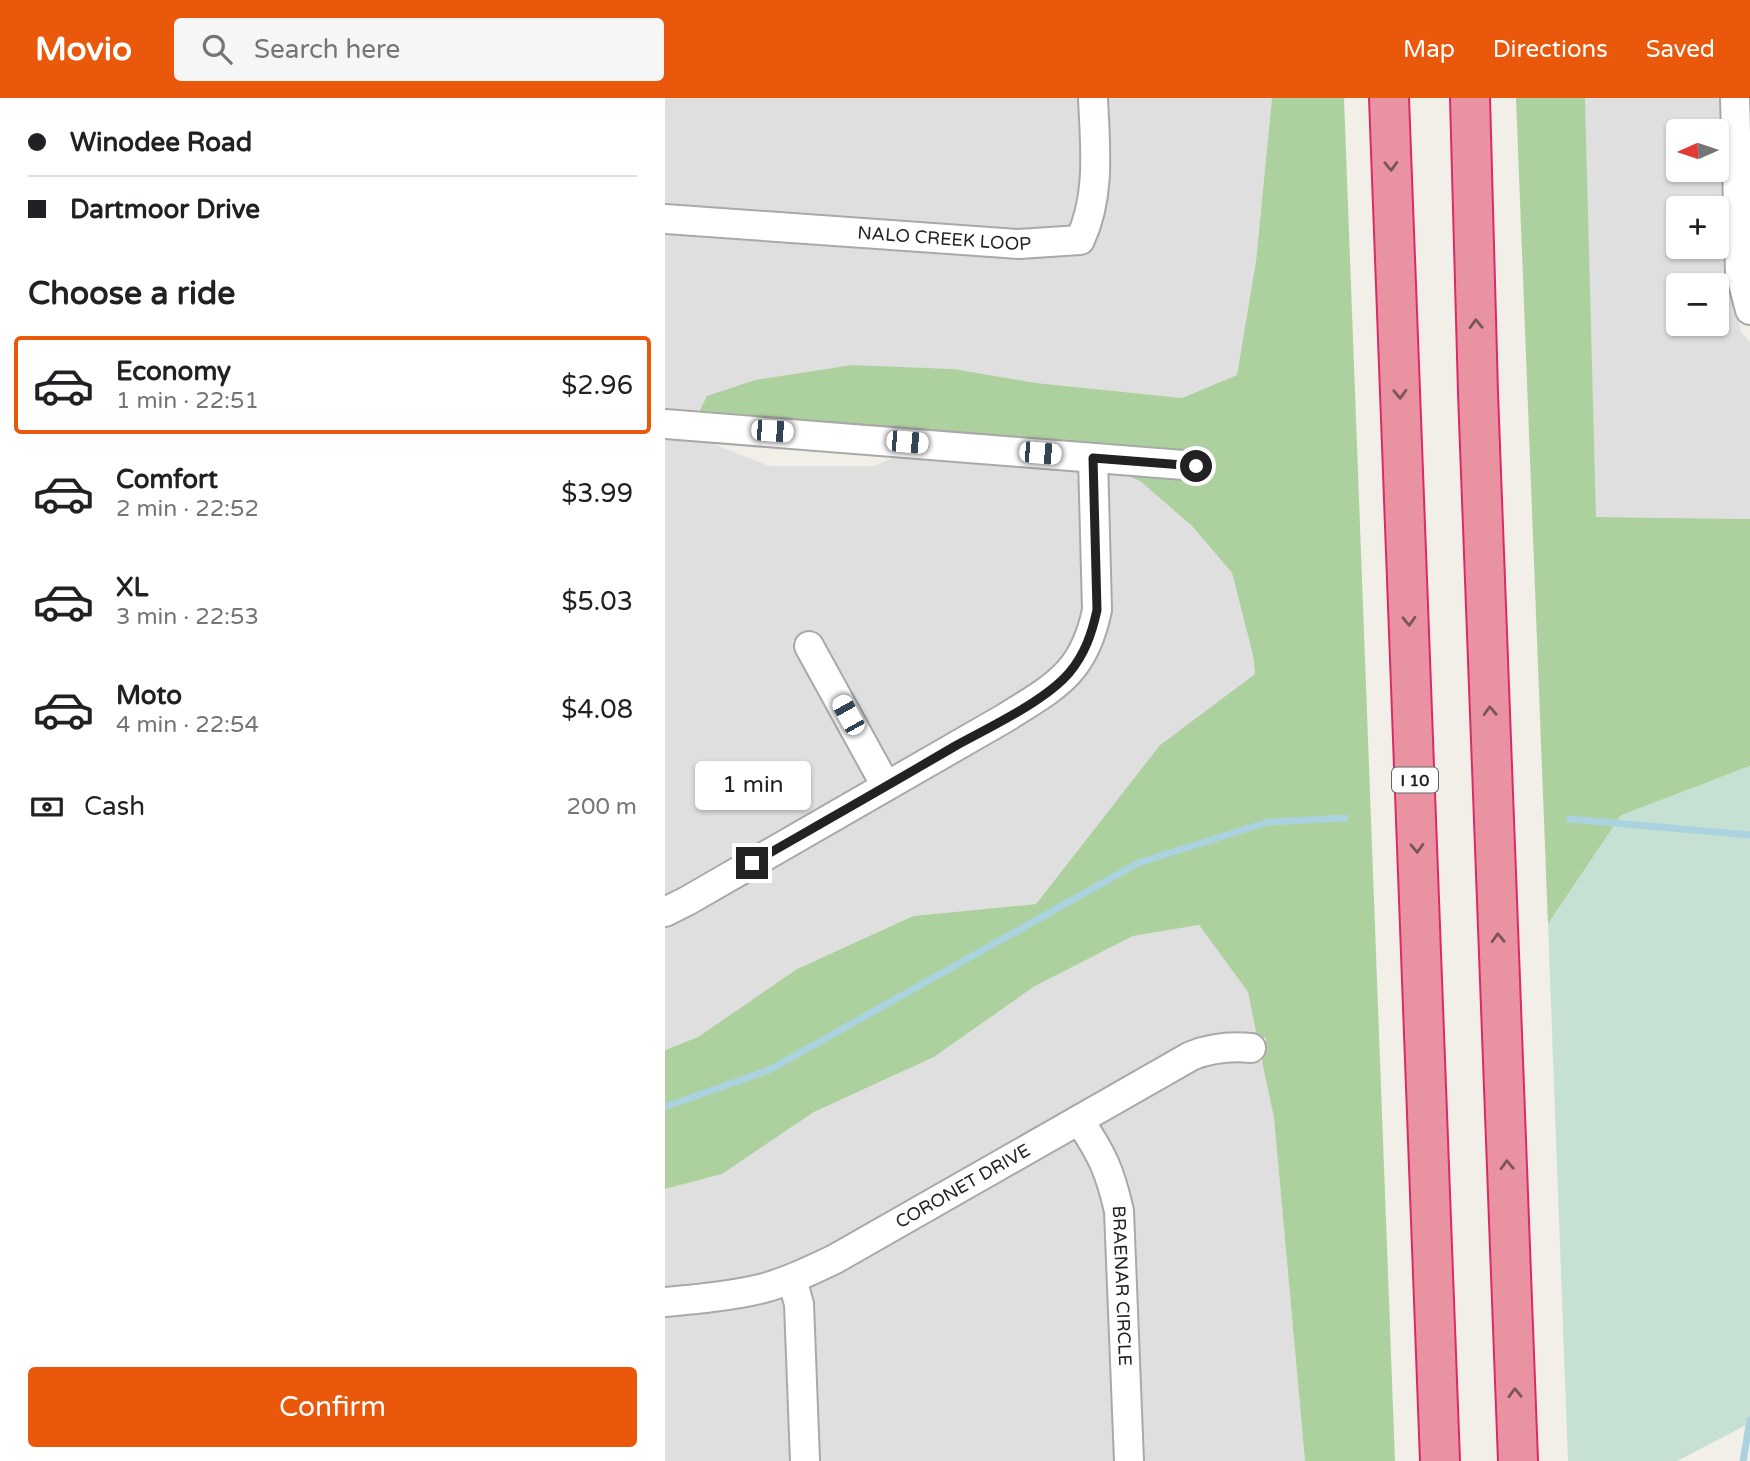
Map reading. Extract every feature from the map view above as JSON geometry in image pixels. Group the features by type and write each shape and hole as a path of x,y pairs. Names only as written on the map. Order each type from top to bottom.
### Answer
{"highway":[{"name":"I 10","path":"1389,98 1440,1461"},
{"path":"1470,98 1478,393 1518,1461"}],"street":[{"name":"NALO CREEK LOOP","path":"665,219 1019,244 1080,240 1089,221 1096,185 1093,98"},
{"path":"1735,98 1741,272 1750,310"},
{"path":"665,424 1196,466"},
{"path":"665,912 1050,690 1068,675 1082,656 1097,610 1093,458"},
{"path":"809,646 886,786"},
{"name":"CORONET DRIVE","path":"665,1302 717,1298 792,1279 835,1259 1191,1056 1228,1046 1251,1048"},
{"name":"BRAENAR CIRCLE","path":"1079,1120 1101,1153 1112,1180 1119,1211 1129,1461"},
{"path":"792,1279 799,1304 805,1461"}],"shaded area":[{"path":"665,98 1079,98 1082,184 1075,218 1071,228 1018,232 665,207"},
{"path":"1107,98 1272,98 1256,261 1237,375 1182,398 1036,383 954,369 852,365 698,414 665,411 665,231 1093,244 1102,223 1110,185"},
{"path":"1585,98 1721,98 1722,119 1666,119 1666,182 1724,182 1724,196 1666,196 1666,259 1727,259 1727,273 1666,273 1666,336 1729,336 1729,281 1741,332 1750,342 1750,519 1595,517"},
{"path":"665,435 698,438 769,466 874,466 902,454 1080,469 1083,609 1079,629 1069,651 1042,681 892,768 816,631 791,641 869,781 665,898"},
{"path":"1108,471 1119,472 1140,481 1193,527 1232,573 1253,655 1255,675 1160,745 1036,904 912,916 797,969 698,1037 665,1050 665,925 1058,699 1078,683 1095,660 1105,636 1110,612"},
{"path":"1199,925 1248,992 1257,1037 829,1249 761,1276 665,1290 665,1189 722,1174 814,1112 934,1057 1035,986 1133,936"},
{"path":"1228,1058 1262,1062 1274,1118 1305,1461 1143,1461 1133,1211 1126,1176 1114,1149 1098,1124 1197,1067"},
{"path":"1075,1137 1099,1184 1105,1213 1116,1461 819,1461 813,1304 808,1285"},
{"path":"782,1295 785,1306 791,1461 665,1461 665,1314"}],"green space":[{"path":"1272,98 1344,98 1395,1461 1305,1461 1274,1118 1262,1062 1266,1038 1257,1037 1248,992 1199,925 1133,936 1035,986 934,1057 814,1112 722,1174 665,1189 665,1050 698,1037 797,969 913,916 1036,904 1160,745 1255,674 1253,655 1232,573 1193,527 1140,481 1119,472 1209,479 1211,455 698,414 707,396 755,380 852,365 954,369 1036,383 1182,398 1237,375 1256,261"},
{"path":"1516,98 1585,98 1596,517 1750,519 1750,766 1621,816 1548,924"},
{"path":"1750,766 1750,1423 1677,1461 1568,1461 1548,924 1621,815"}],"waterway":[{"path":"665,1107 769,1070 1138,863 1268,822 1345,818"},
{"path":"1569,819 1750,835"},
{"path":"1743,1461 1750,1420"}],"route":[{"path":"752,863 1005,718 1050,690 1068,675 1082,656 1097,610 1093,458 1196,466"}]}
